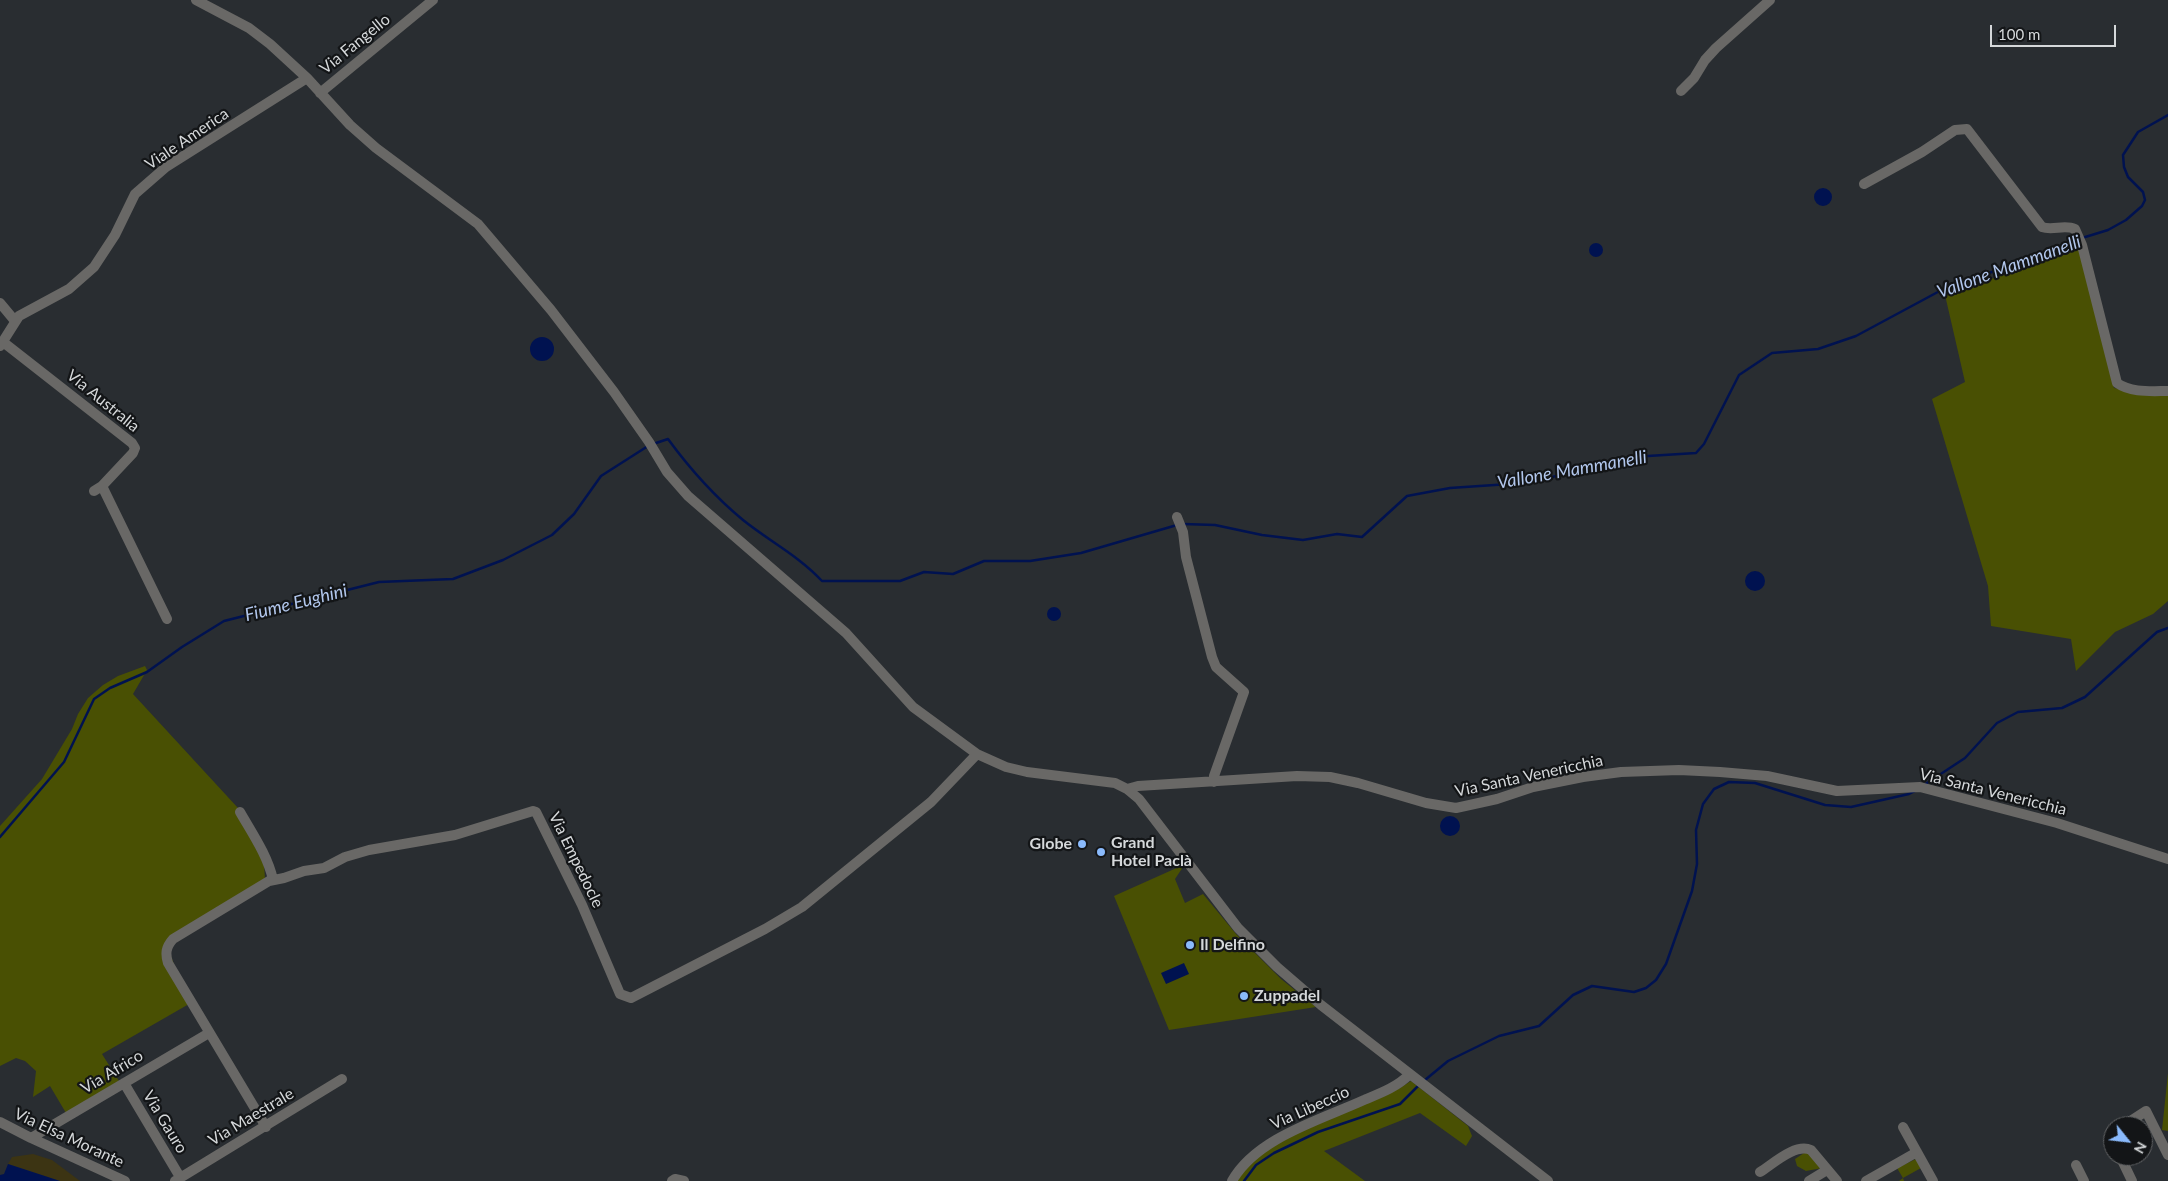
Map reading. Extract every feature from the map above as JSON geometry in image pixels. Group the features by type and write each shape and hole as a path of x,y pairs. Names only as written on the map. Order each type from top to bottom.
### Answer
{"street":[{"path":"196,0 249,28 276,49 350,125 376,148 478,224 551,310 626,408 667,472 688,496 846,632 913,706 977,754 1006,767 1026,772 1115,783 1128,789 1244,934 1294,982 1548,1181"},
{"name":"Via Fangello","path":"320,93 433,0"},
{"path":"1681,91 1694,78 1705,60 1716,48 1770,0"},
{"name":"Viale America","path":"2,344 15,321 82,279 104,253 135,194 166,167 306,78"},
{"path":"1864,184 1922,152 1955,130 1967,129 2042,227 2048,229 2070,227 2075,229 2078,234 2117,383 2122,387 2143,391 2168,391"},
{"path":"0,304 15,321"},
{"name":"Via Australia","path":"2,344 132,443 135,448 133,453 98,489 167,619"},
{"path":"1177,517 1184,532 1186,557 1212,657 1216,667 1244,692 1214,776 1214,782"},
{"name":"Via Empedocle","path":"266,1127 168,963 165,954 167,947 182,933 259,885 304,871 324,868 344,857 369,850 455,835 533,811 536,812 582,905 620,994 631,998 765,929 802,907 931,802 977,754"},
{"name":"Via Santa Venericchia","path":"1128,789 1138,786 1297,776 1330,777 1358,783 1426,803 1456,808 1497,799 1533,787 1583,777 1621,772 1679,770 1767,776 1820,789 1837,791 1913,786 2058,823 2168,859"},
{"path":"240,812 259,846 273,880"},
{"name":"Via Africo","path":"30,1138 209,1032"},
{"name":"Via Libeccio","path":"1232,1181 1245,1161 1274,1140 1393,1088 1410,1074"},
{"name":"Via Maestrale","path":"177,1179 266,1127 342,1079"},
{"name":"Via Gauro","path":"124,1082 177,1179"},
{"path":"2138,1116 2146,1111 2149,1116"},
{"name":"Via Elsa Morante","path":"0,1122 30,1138 125,1181"},
{"path":"2153,1125 2168,1154"},
{"path":"1903,1127 1933,1181"},
{"path":"1760,1172 1797,1148 1805,1148 1811,1150 1836,1181"},
{"path":"1866,1181 1917,1152"},
{"path":"2076,1165 2084,1181"},
{"path":"2125,1166 2132,1181"},
{"path":"1809,1181 1827,1170"},
{"path":"672,1181 675,1179 684,1181"}],"green space":[{"path":"2081,248 2114,388 2144,393 2168,393 2168,601 2153,614 2115,632 2076,671 2071,639 1991,626 1988,586 1932,399 1965,382 1945,295"},
{"path":"145,666 147,670 133,694 238,808 264,864 265,879 166,943 189,1004 102,1054 119,1081 66,1113 50,1086 33,1097 36,1071 25,1061 16,1058 0,1066 0,826 42,779 88,698 103,685 118,676"},
{"name":"Il Delfino","path":"1181,866 1183,867 1175,879 1185,903 1203,894 1236,934 1281,979 1316,1007 1169,1030 1114,896"},
{"path":"2168,1073 2168,1131 2162,1130"},
{"path":"1411,1081 1468,1126 1472,1136 1466,1146 1420,1113 1324,1151 1365,1181 1235,1181 1248,1164 1277,1142 1400,1088"},
{"path":"1804,1153 1809,1153 1822,1168 1806,1171 1797,1166 1795,1159"},
{"path":"1916,1159 1921,1168 1903,1178 1897,1168"}],"sand":[{"path":"33,1154 52,1160 80,1181 60,1181 8,1164 12,1157"}],"shaded area":[{"path":"1823,188 1829,191 1832,197 1829,203 1823,206 1817,203 1814,197 1817,191"},
{"path":"1593,243 1599,243 1603,250 1599,257 1593,257 1589,253 1589,247"},
{"path":"542,337 551,340 554,349 551,358 542,361 533,358 530,349 533,340"},
{"path":"1755,571 1762,574 1765,581 1762,588 1755,591 1748,588 1745,581 1748,574"},
{"path":"1051,607 1057,607 1061,614 1057,621 1051,621 1047,617 1047,611"},
{"path":"1450,816 1457,819 1460,826 1457,833 1450,836 1443,833 1440,826 1443,819"},
{"path":"1184,963 1189,974 1166,984 1161,973"},
{"path":"8,1164 60,1181 0,1181 0,1175 4,1174"}],"waterway":[{"name":"Vallone Mammanelli","path":"2082,238 2108,230 2126,220 2142,206 2145,200 2143,192 2128,177 2124,167 2123,155 2138,132 2168,115"},
{"name":"Vallone Mammanelli","path":"1183,524 1215,525 1262,535 1303,540 1337,534 1362,537 1407,496 1450,488 1524,483 1632,457 1696,453 1704,444 1739,375 1772,353 1818,349 1856,336 1949,286 2007,267 2076,240"},
{"name":"Vallone Mammanelli","path":"653,444 668,439 703,482 732,511 804,564 822,581 900,581 924,572 953,574 984,561 1030,561 1081,553 1177,525"},
{"name":"Fiume Eughini","path":"0,837 64,762 94,699 110,688 147,672 182,647 224,621 379,582 453,579 503,560 552,535 574,514 601,476 648,446"},
{"path":"1924,785 1965,758 1997,723 2018,712 2062,708 2085,697 2157,632 2168,628"},
{"path":"1425,1080 1448,1061 1499,1036 1539,1026 1573,995 1592,986 1634,992 1646,988 1656,980 1666,964 1692,891 1697,864 1696,830 1703,804 1714,789 1729,782 1755,783 1825,805 1851,807 1915,791"},
{"path":"1244,1181 1256,1165 1274,1153 1318,1132 1400,1104 1418,1086"}],"place":[{"name":"Globe","path":"1082,844"},
{"name":"Grand Hotel Paclà","path":"1101,852"},
{"name":"Il Delfino","path":"1190,945"},
{"name":"Zuppadel","path":"1244,996"}]}
